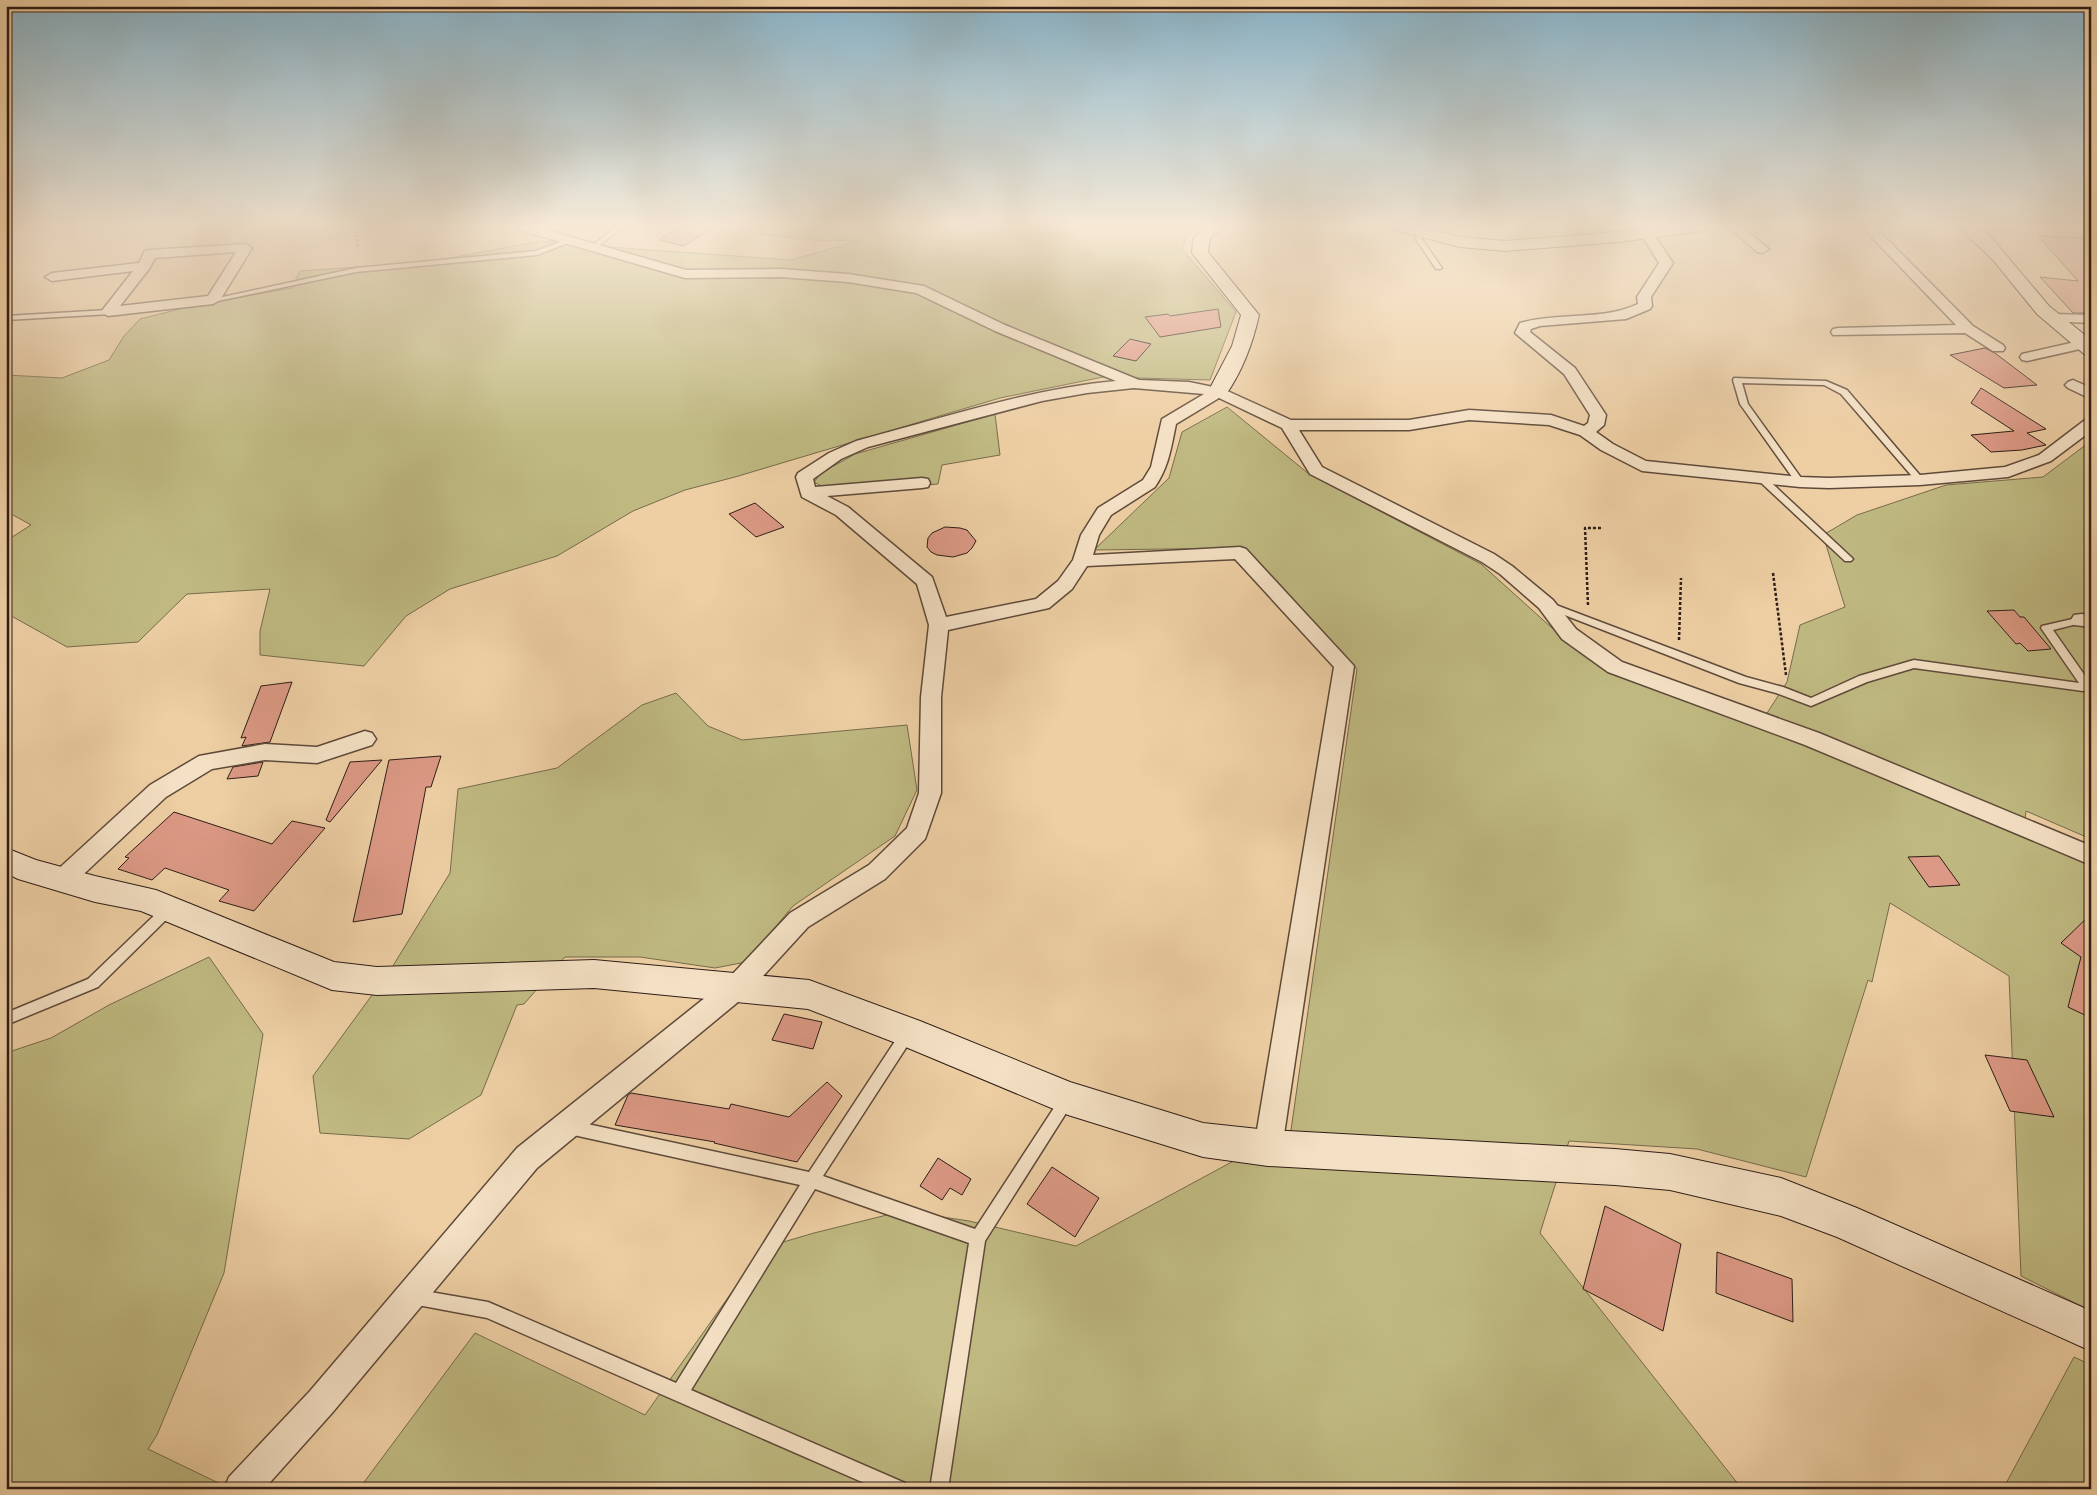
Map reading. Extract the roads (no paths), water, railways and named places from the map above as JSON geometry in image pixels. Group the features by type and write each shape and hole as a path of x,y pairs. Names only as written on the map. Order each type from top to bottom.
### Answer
{"street":[{"path":"108,312 121,296"},
{"path":"108,312 213,300 216,296"},
{"path":"931,296 1000,328 1137,384"},
{"path":"939,625 1042,604 1066,585 1082,561 1090,535 1104,512 1149,483 1159,467 1168,422 1218,392 1239,354 1248,329 1250,315 1234,296"},
{"path":"1586,432 1596,425 1598,415 1594,408 1570,371 1522,333 1525,326 1539,322 1626,315 1644,306 1644,296"},
{"path":"1935,296 1968,329 1998,348"},
{"path":"2030,296 2087,347"},
{"path":"2053,318 2091,319"},
{"path":"1838,332 1968,329"},
{"path":"2027,357 2087,347"},
{"path":"241,1489 321,1402 527,1158 735,989 799,920 877,872 917,833 930,793 931,697 939,625 925,581 842,511 808,493 804,477 835,456 862,444 1041,397 1087,388 1137,384 1189,387 1218,392 1288,425 1409,425 1469,415 1551,420 1586,432 1607,447 1642,466 1800,482 1920,480 2008,472 2045,458 2091,423"},
{"path":"2073,386 2091,394"},
{"path":"1288,425 1316,470 1488,558 1506,570 1546,604 1569,634 1615,667 1812,739 2091,856"},
{"path":"808,493 922,483"},
{"path":"1082,561 1240,552 1344,666 1268,1148"},
{"path":"63,879 158,791 207,762 265,752 317,755 365,739"},
{"path":"14,869 145,899 332,976 377,981 594,974 809,995 908,1032 1068,1098 1203,1140 1268,1148 1615,1167 1670,1172 1703,1178 1781,1197 1844,1221 2091,1331"}],"lane":[{"path":"213,300 233,296"},
{"path":"6,318 108,312"},
{"path":"1800,482 1744,404 1737,380 1826,383 1844,392 1920,480"},
{"path":"1760,477 1848,559"},
{"path":"1546,604 1743,680 1789,693 1811,702 1863,679 1914,664 2083,688 2085,683 2046,628 2086,621"},
{"path":"6,1019 93,983 169,909"},
{"path":"680,1393 812,1180 908,1032"},
{"path":"939,1489 978,1238 1068,1098"},
{"path":"565,1126 812,1180 978,1238"},
{"path":"409,1296 488,1310 899,1489"}]}
